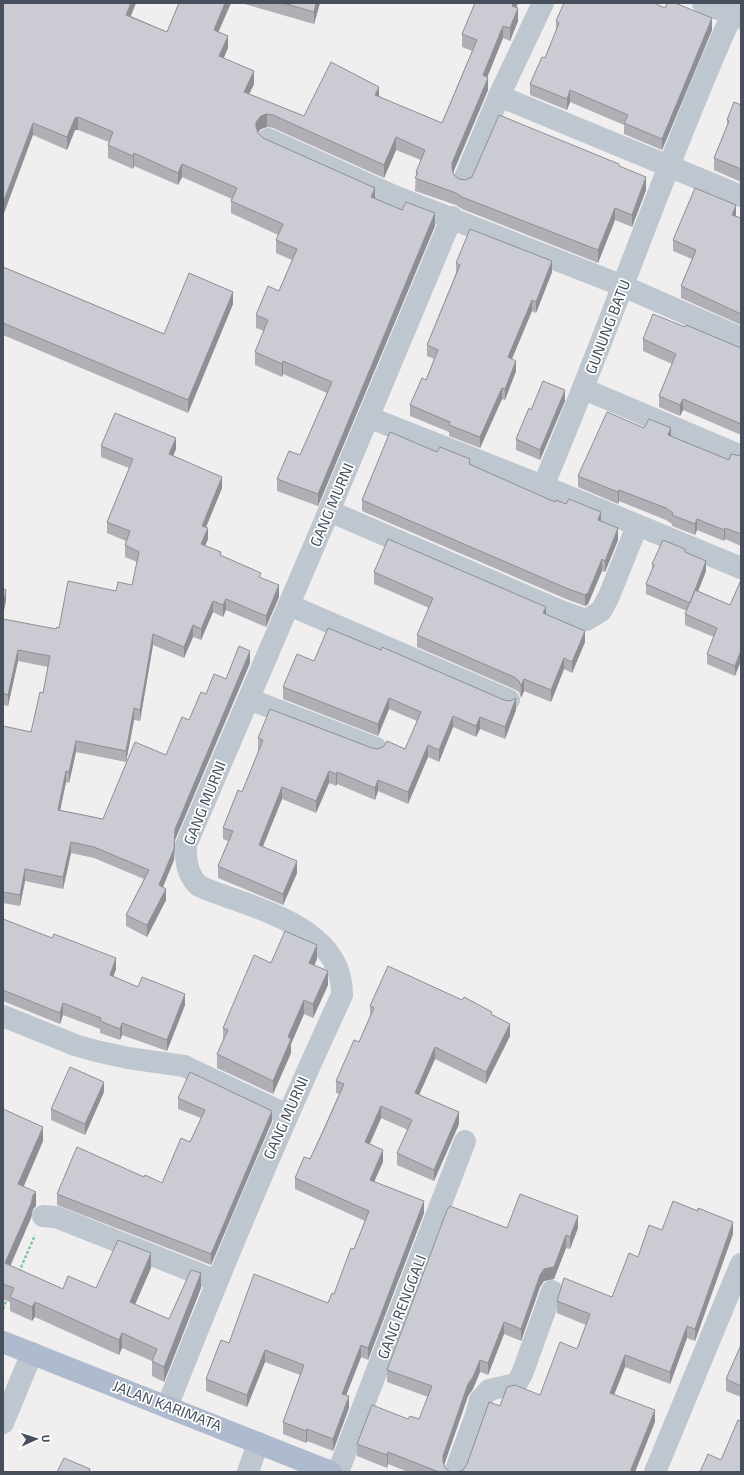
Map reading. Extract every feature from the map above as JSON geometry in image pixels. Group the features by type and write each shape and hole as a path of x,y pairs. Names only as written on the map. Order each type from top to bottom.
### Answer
{"main road":[{"name":"JALAN KARIMATA","path":"3,1342 331,1472"}],"street":[{"path":"464,180 499,96 543,3"},
{"name":"GUNUNG BATU","path":"543,486 584,389 670,167 737,12 703,3"},
{"path":"499,96 741,196"},
{"path":"268,139 394,196 452,217 623,286 741,338"},
{"name":"GANG MURNI","path":"167,1407 217,1281 287,1115 342,995 342,984 334,962 317,940 291,922 199,886 191,879 186,855 186,844 329,511 452,217"},
{"path":"584,389 741,456"},
{"path":"368,417 543,486 741,568"},
{"path":"329,511 561,611 586,620 601,611 637,526"},
{"path":"289,605 509,700"},
{"path":"249,699 376,748"},
{"path":"3,1016 89,1049 128,1058 184,1066 287,1115"},
{"name":"GANG RENGGALI","path":"338,1472 466,1141"},
{"path":"44,1216 56,1217 217,1281"},
{"path":"655,1472 739,1274"},
{"path":"455,1472 480,1400 489,1390 516,1384 522,1374 552,1291"},
{"path":"3,1423 32,1353"},
{"path":"248,1472 258,1443"}],"path":[{"path":"19,1273 44,1216"},
{"path":"3,1308 9,1294"}],"building":[{"path":"3,3 131,3 126,15 167,32 179,3 225,3 214,30 228,36 219,56 254,71 244,92 304,116 331,62 379,87 375,95 442,123 477,40 462,34 475,3 513,3 512,6 518,8 510,28 503,26 483,75 488,78 452,163 454,175 459,179 465,180 472,177 499,115 619,164 619,166 646,177 632,215 615,208 598,250 415,178 425,150 396,137 384,165 273,115 267,114 261,116 256,122 256,127 258,133 263,138 375,188 371,197 402,210 406,202 435,213 318,494 277,479 289,451 300,455 332,382 283,361 282,364 255,352 268,320 256,315 268,286 279,291 297,249 276,240 283,224 231,201 237,188 182,164 178,173 134,153 133,156 108,145 113,132 78,117 75,118 67,137 33,123 3,203"},
{"path":"283,3 316,3 314,12"},
{"path":"564,3 654,3 665,8 667,3 675,3 712,18 662,139 624,123 628,115 570,90 567,99 530,84 542,57 545,58 559,23 556,21"},
{"path":"734,102 741,105 741,169 714,158 729,121 727,120"},
{"path":"695,188 736,205 732,215 741,218 741,314 681,286 696,250 673,240"},
{"path":"470,229 552,261 536,302 532,300 508,357 516,361 505,389 502,388 480,437 449,425 450,422 410,405 422,378 426,380 438,350 427,345 460,265 456,263"},
{"path":"3,267 164,334 189,273 233,292 188,400 3,323"},
{"path":"653,314 685,327 686,325 741,348 741,424 683,399 680,405 659,396 676,354 643,339"},
{"path":"543,381 565,390 540,450 516,439 529,408 531,410"},
{"path":"607,412 644,428 649,419 671,428 668,435 729,460 731,454 741,456 741,534 725,528 724,530 697,519 695,524 672,515 673,513 666,508 619,490 618,492 578,476"},
{"path":"115,413 176,438 169,454 222,477 202,526 208,528 201,544 221,552 220,555 261,573 259,577 279,585 266,616 226,599 223,605 213,601 201,629 193,625 184,647 153,634 140,710 134,708 126,751 76,741 69,772 66,771 58,810 103,819 135,742 166,755 182,717 189,720 201,692 206,694 214,674 226,679 239,646 250,651 175,829 174,849 159,885 166,889 147,925 126,915 149,870 94,847 71,842 63,877 25,869 20,895 3,892 3,726 31,732 40,692 43,693 50,656 18,650 8,695 3,693 3,619 56,629 57,627 59,628 68,581 116,591 118,582 132,585 139,552 125,545 130,531 107,522 133,459 101,446"},
{"path":"390,432 437,452 440,447 470,459 469,464 555,502 556,500 566,504 569,499 601,512 598,520 618,528 605,561 602,559 588,593 585,595 566,588 362,500"},
{"path":"388,539 546,607 543,613 585,631 572,662 564,658 551,690 524,679 521,686 519,681 514,677 417,635 433,598 374,572"},
{"path":"663,540 685,549 685,552 706,561 690,603 646,584 654,565 652,564"},
{"path":"741,580 741,650 735,666 707,654 717,628 685,614 695,590 730,605"},
{"path":"3,589 6,590 3,604"},
{"path":"328,628 381,650 382,647 504,700 510,701 516,698 505,727 480,717 476,726 453,716 439,750 428,745 408,792 378,780 375,788 337,772 336,774 329,771 316,801 282,787 259,845 297,861 283,894 218,866 233,831 223,828 238,790 242,792 263,740 258,738 270,709 378,749 384,746 387,741 405,749 421,712 389,698 378,724 283,687 297,654 314,661"},
{"path":"3,919 52,938 54,934 116,958 110,975 138,987 142,977 185,994 167,1040 122,1023 120,1029 100,1021 101,1018 63,1003 60,1013 3,990"},
{"path":"285,931 317,945 309,963 328,971 313,1004 304,1000 288,1037 291,1039 273,1081 217,1054 228,1030 223,1028 254,955 271,963"},
{"path":"388,966 462,1000 464,997 492,1012 491,1014 510,1024 486,1072 435,1047 415,1093 459,1112 434,1170 397,1153 412,1120 381,1106 365,1142 383,1150 370,1180 424,1201 368,1348 361,1345 342,1394 349,1396 333,1439 283,1422 304,1365 265,1350 247,1395 206,1379 221,1340 229,1343 254,1274 328,1303 332,1293 334,1294 351,1248 354,1249 369,1211 295,1178 304,1157 310,1159 344,1084 336,1081 354,1040 359,1042 374,1008 370,1006"},
{"path":"70,1067 104,1082 85,1124 51,1109"},
{"path":"190,1072 272,1111 211,1254 57,1194 77,1147 144,1177 145,1175 162,1183 181,1138 190,1142 205,1110 178,1098"},
{"path":"3,1109 43,1127 18,1184 36,1192 33,1195 31,1204 5,1263 63,1289 68,1276 96,1288 118,1240 151,1253 130,1302 169,1319 191,1270 201,1273 164,1367 152,1361 157,1349 122,1333 119,1340 35,1302 32,1307 10,1297 14,1288 3,1284"},
{"path":"520,1194 578,1216 570,1237 566,1235 554,1267 544,1269 540,1275 521,1329 504,1322 488,1363 480,1360 473,1377 468,1384 443,1456 445,1468 450,1472 439,1472 388,1452 387,1455 357,1444 372,1405 408,1419 410,1416 419,1419 432,1386 387,1370 447,1210 450,1206 507,1228"},
{"path":"673,1201 698,1211 698,1208 733,1222 695,1329 687,1326 670,1372 625,1355 610,1393 655,1410 630,1472 457,1472 463,1470 467,1464 489,1402 500,1406 507,1387 515,1385 540,1395 560,1342 577,1349 590,1314 557,1301 564,1278 612,1297 629,1253 638,1257 649,1225 662,1230"},
{"path":"741,1345 741,1386 726,1379"},
{"path":"738,1420 741,1421 741,1472 700,1472 708,1454 721,1460"},
{"path":"64,1458 90,1469 89,1472 57,1472"}]}
